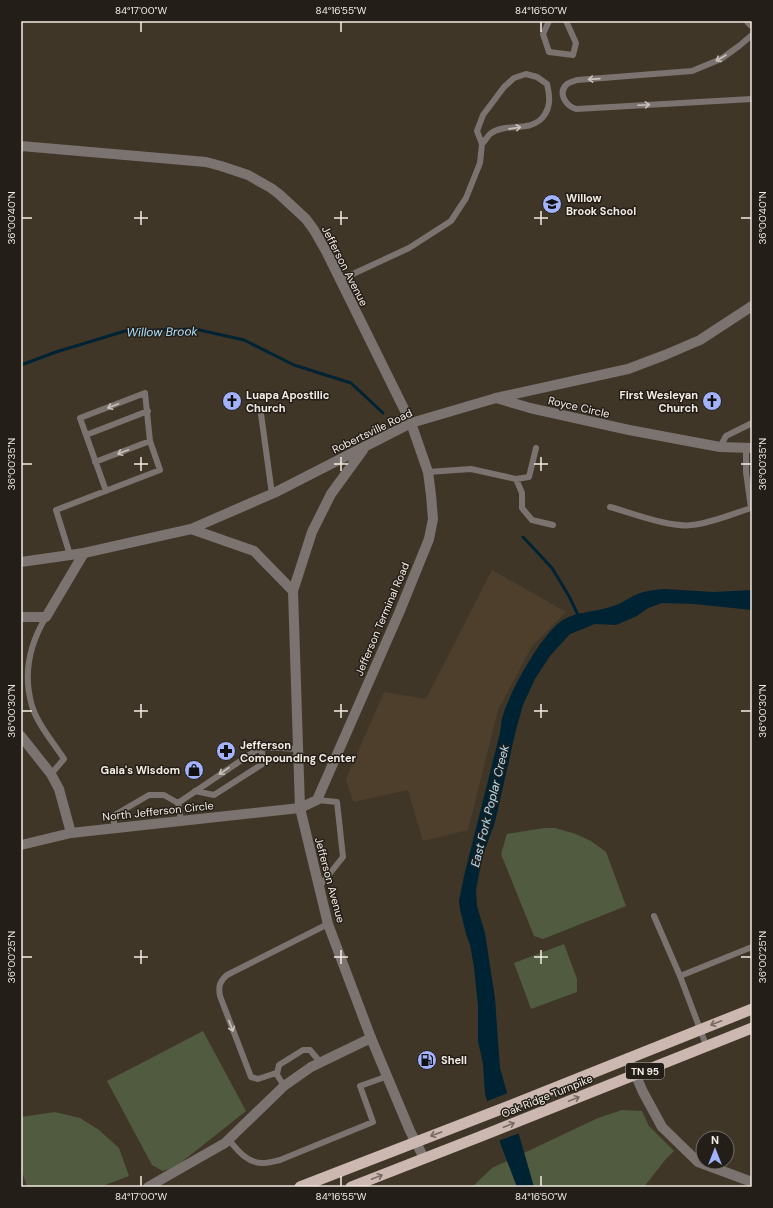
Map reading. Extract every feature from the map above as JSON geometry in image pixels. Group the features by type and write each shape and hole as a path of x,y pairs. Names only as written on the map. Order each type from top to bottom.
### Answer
{"highway":[{"path":"300,1187 532,1097 752,1009"},
{"name":"Oak Ridge Turnpike","path":"351,1187 752,1028"}],"street":[{"path":"749,21 752,24"},
{"name":"Jefferson Avenue","path":"21,146 206,162 248,175 279,194 306,219 326,250 411,423"},
{"name":"Robertsville Road","path":"21,562 84,553 191,529 272,494 411,423 496,398 628,369 700,340 752,306"},
{"name":"Royce Circle","path":"496,398 530,408 720,448 749,448"},
{"name":"Jefferson Terminal Road","path":"317,800 399,613 429,539 433,519 432,495 428,472 411,423"},
{"name":"Jefferson Avenue","path":"364,448 332,494 312,532 293,591 300,808 328,924 371,1038 410,1131 424,1158"},
{"path":"191,529 254,551 293,591"},
{"path":"21,617 46,618 84,553"},
{"path":"21,736 51,774 59,789 71,833"},
{"path":"300,808 317,800"},
{"name":"North Jefferson Circle","path":"21,845 71,833 300,808"},
{"path":"148,1187 229,1140 284,1086 311,1067 371,1038"},
{"path":"628,1058 643,1092 662,1127 698,1162 752,1182"}],"lane":[{"path":"549,21 543,34 549,52 573,55 576,43 566,21"},
{"path":"752,35 721,59 692,72 576,80 568,83 564,88 562,96 566,104 576,109 752,100"},
{"path":"340,280 409,248 451,221 466,198 480,163 482,144 477,131 483,115 504,86 514,78 526,74 537,77 547,84 549,96 548,110 539,122 526,126 502,129 491,134 482,144"},
{"path":"70,555 56,510 106,491 160,470 150,441 145,393 80,418 106,491"},
{"path":"86,435 148,412"},
{"path":"262,414 272,494"},
{"path":"720,448 726,436 752,423"},
{"path":"95,462 150,441"},
{"path":"428,472 471,469 516,479 529,477 536,448"},
{"path":"610,507 669,524 690,526 752,508 746,472 749,448"},
{"path":"516,479 522,493 522,508 532,520 553,525"},
{"path":"46,618 34,640 29,655 27,672 32,707 40,723 64,759 51,774"},
{"path":"178,803 261,747 298,749"},
{"path":"195,791 214,796 264,763 261,747"},
{"path":"115,828 113,816 149,795 164,795 178,803"},
{"path":"317,800 337,802 343,857 318,887"},
{"path":"178,803 181,820"},
{"path":"654,916 680,976 706,1045"},
{"path":"277,1074 273,1073 258,1079 251,1077 218,989 223,979 227,975 328,924"},
{"path":"680,976 752,947"},
{"path":"284,1086 277,1074 279,1065 305,1050 310,1050 320,1062"},
{"path":"229,1140 243,1156 255,1162 264,1164 280,1160 373,1122 360,1086 388,1076"}],"shaded area":[{"path":"492,570 566,612 532,646 498,710 468,830 423,841 408,790 353,802 346,779 384,692 426,699"}],"green space":[{"path":"544,828 555,828 576,834 591,841 606,852 626,906 543,939 534,936 501,854 507,834"},
{"path":"564,944 577,979 577,992 531,1009 514,963"},
{"path":"203,1031 246,1111 174,1168 163,1171 152,1165 107,1081"},
{"path":"622,1110 642,1111 649,1126 674,1151 644,1187 472,1187 492,1168 598,1118"},
{"path":"55,1112 80,1118 99,1130 119,1148 129,1176 100,1187 27,1187 21,1169 21,1117"}],"water":[{"name":"East Fork Poplar Creek","path":"664,589 714,592 752,590 752,610 694,604 662,603 648,608 637,616 616,625 595,624 570,634 550,656 535,679 523,705 495,822 482,858 476,890 477,906 485,933 495,998 500,1068 534,1187 517,1187 502,1148 485,1094 483,1064 478,1041 478,1006 474,967 459,901 500,733 502,717 528,663 545,637 554,627 569,617 616,605 635,595 653,590"}],"pier":[{"path":"508,1093 520,1133 498,1141 485,1102"}],"waterway":[{"name":"Willow Brook","path":"21,365 56,352 125,331 195,329 244,340 294,365 351,383 383,413"},
{"name":"Willow Brook","path":"523,537 552,568 569,596 579,617"}],"place":[{"name":"Willow Brook School","path":"552,204"},
{"name":"Luapa Apostilic Church","path":"232,401"},
{"name":"First Wesleyan Church","path":"712,401"},
{"name":"Jefferson Compounding Center","path":"226,751"},
{"name":"Gaia's Wisdom","path":"194,770"},
{"name":"Shell","path":"427,1060"}]}
